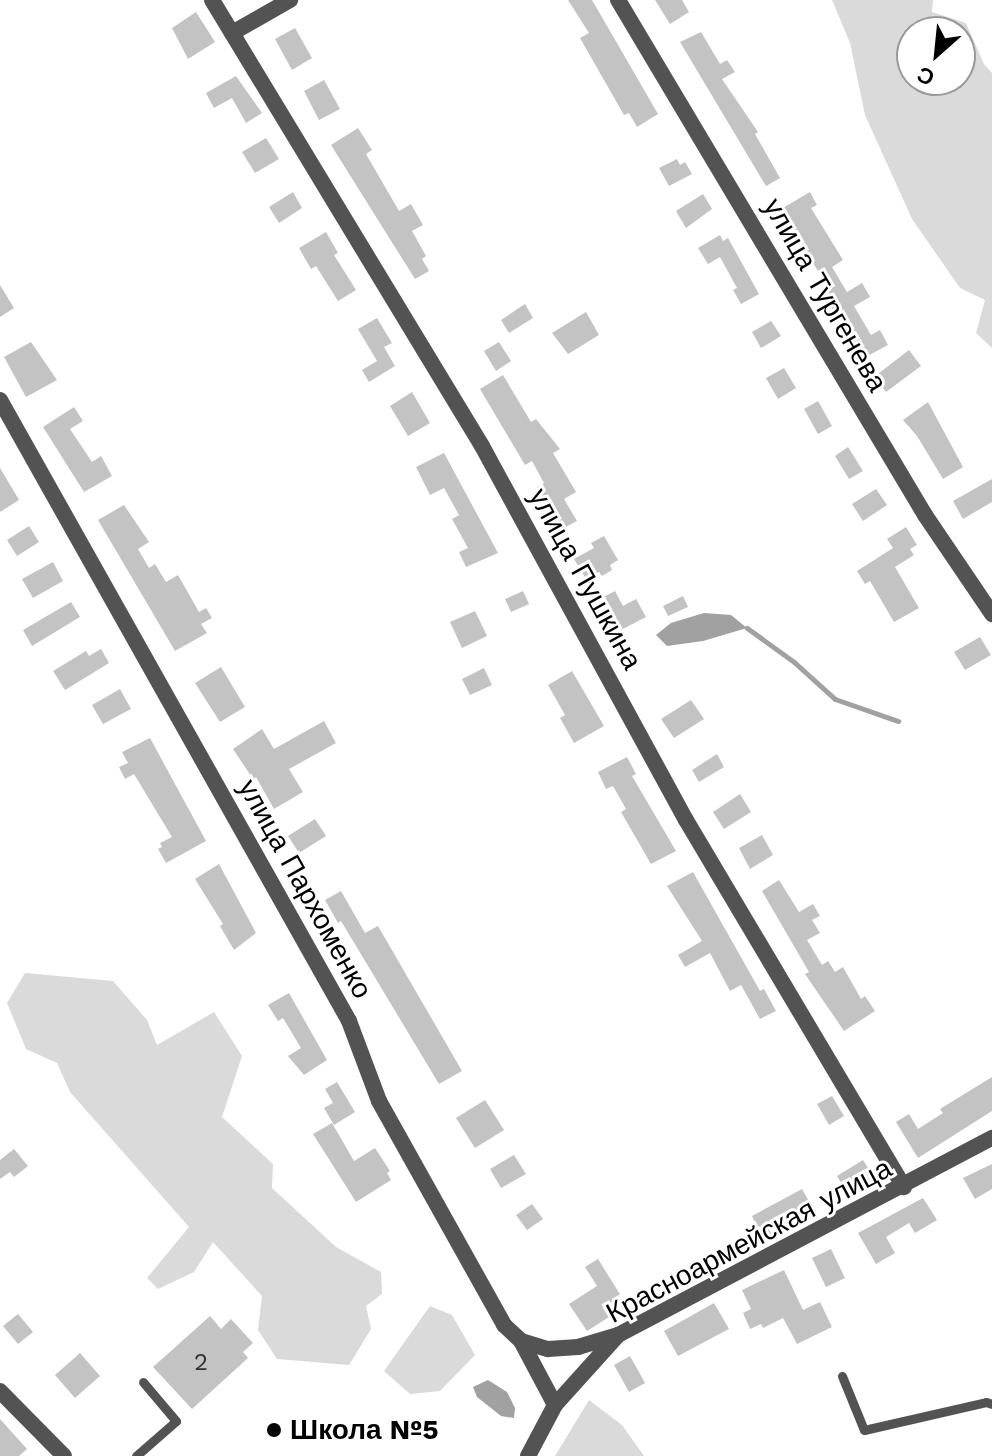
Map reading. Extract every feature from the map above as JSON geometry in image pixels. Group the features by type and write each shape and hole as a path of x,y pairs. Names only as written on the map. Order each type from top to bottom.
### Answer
{"street":[{"name":"улица Пушкина","path":"212,0 482,446 686,820 904,1187"},
{"path":"232,33 290,0"},
{"name":"улица Тургенева","path":"618,0 925,515 992,614"},
{"name":"улица Пархоменко","path":"0,400 349,1021 379,1101 504,1325 521,1341 555,1405"},
{"name":"Красноармейская улица","path":"528,1456 555,1405 618,1335 786,1243 904,1187 992,1138"},
{"path":"521,1341 548,1349 578,1347 618,1335"},
{"path":"0,1391 64,1456"}],"lane":[{"path":"842,1376 864,1430 986,1402 992,1404"},
{"path":"136,1456 176,1421 143,1382"}],"shaded area":[{"path":"832,0 933,0 932,12 944,16 896,16 896,96 976,96 976,46 992,73 992,348 976,333 985,300 960,288 912,219 865,115 850,43"},
{"path":"704,613 731,615 747,628 703,641 667,646 656,635 671,623"},
{"path":"25,973 113,981 147,1020 157,1045 214,1012 242,1056 222,1117 273,1164 272,1188 336,1247 381,1272 382,1294 366,1306 371,1329 349,1365 277,1359 258,1330 262,1296 213,1242 194,1272 158,1289 147,1278 189,1227 70,1092 57,1063 26,1049 7,1003"},
{"path":"430,1306 452,1315 475,1355 440,1391 410,1394 384,1371"},
{"path":"488,1380 507,1392 515,1408 514,1418 501,1416 477,1397 473,1387"},
{"path":"589,1400 622,1425 644,1456 555,1456"}],"building":[{"path":"568,0 592,0 658,114 637,127 629,113 624,115 580,38 589,33"},
{"path":"655,0 682,0 689,12 670,24"},
{"path":"196,12 215,42 188,59 172,28"},
{"path":"295,28 312,58 292,70 275,39"},
{"path":"701,32 720,64 727,60 735,72 722,79 758,132 755,134 780,178 766,186 680,42"},
{"path":"236,76 262,113 246,123 232,98 214,108 206,93"},
{"path":"324,80 340,109 319,120 304,91"},
{"path":"358,128 372,150 366,154 399,211 411,204 423,225 412,231 426,256 422,259 429,271 415,279 331,145"},
{"path":"266,138 279,159 255,173 242,152"},
{"path":"677,159 680,165 685,162 692,174 669,186 659,168"},
{"path":"293,192 302,208 279,223 269,207"},
{"path":"810,192 817,205 811,208 843,260 832,267 847,292 862,283 870,297 854,306 871,335 880,330 888,345 862,359 822,292 828,288 781,209"},
{"path":"703,194 712,209 686,228 676,211"},
{"path":"326,232 338,253 334,255 356,290 338,301 316,266 311,269 299,248"},
{"path":"720,235 723,241 728,238 759,294 741,304 733,290 737,288 720,257 708,264 698,248"},
{"path":"0,285 14,308 0,317"},
{"path":"525,304 533,318 509,333 501,320"},
{"path":"586,312 599,335 568,354 552,333"},
{"path":"377,318 392,343 384,347 395,366 369,382 362,370 377,361 358,329"},
{"path":"771,321 781,336 761,348 752,332"},
{"path":"31,342 57,380 26,397 4,357"},
{"path":"499,342 511,361 496,371 484,351"},
{"path":"909,350 921,366 886,392 874,377"},
{"path":"784,368 796,388 778,399 766,378"},
{"path":"503,375 531,422 536,419 560,449 553,453 576,492 564,499 577,521 562,529 537,487 544,483 532,461 525,465 480,389"},
{"path":"412,392 430,423 408,436 390,406"},
{"path":"818,401 832,426 818,434 804,409"},
{"path":"928,402 963,467 943,479 917,436 903,420"},
{"path":"74,407 83,421 70,429 92,462 101,456 112,476 84,492 43,427"},
{"path":"848,447 863,471 849,479 835,456"},
{"path":"444,453 498,553 466,567 459,552 468,548 452,519 459,515 444,488 430,495 416,467"},
{"path":"0,468 19,500 0,512"},
{"path":"992,479 992,502 963,519 953,501"},
{"path":"876,489 887,505 863,521 852,504"},
{"path":"124,505 149,542 138,549 149,568 155,564 166,582 178,575 199,612 206,608 212,618 201,624 207,633 175,651 98,520"},
{"path":"29,526 39,542 17,556 7,540"},
{"path":"906,527 917,545 910,549 914,555 895,567 919,608 894,622 870,581 865,584 857,571 893,548 887,539"},
{"path":"604,536 618,560 610,565 612,570 602,576 599,572 586,579 574,559 594,548 591,543"},
{"path":"53,562 63,581 33,598 22,579"},
{"path":"523,591 529,604 511,612 505,599"},
{"path":"615,591 623,606 636,599 646,617 617,632 600,599"},
{"path":"683,596 688,607 668,616 663,606"},
{"path":"71,602 80,617 32,646 23,630"},
{"path":"475,611 487,636 462,648 450,622"},
{"path":"980,637 991,655 965,670 954,652"},
{"path":"101,649 109,663 65,690 53,671 86,651 89,656"},
{"path":"221,667 245,707 220,722 195,683"},
{"path":"484,668 492,685 470,695 462,679"},
{"path":"572,671 604,726 574,743 560,718 565,715 548,685"},
{"path":"120,689 131,709 103,724 92,705"},
{"path":"691,700 704,719 674,738 661,719"},
{"path":"324,721 336,743 289,769 303,792 274,809 256,777 253,779 233,749 262,729 274,749"},
{"path":"150,738 206,841 166,863 158,849 162,847 160,843 172,837 134,774 125,779 119,767 128,763 122,752"},
{"path":"717,754 724,767 699,782 692,770"},
{"path":"627,757 636,774 632,776 676,851 651,864 621,812 626,809 613,786 606,789 598,772"},
{"path":"740,794 751,812 724,829 713,812"},
{"path":"315,819 326,836 299,853 288,836"},
{"path":"762,835 773,855 750,869 739,848"},
{"path":"219,864 256,933 234,950 220,926 223,924 195,879"},
{"path":"693,872 760,991 764,989 776,1011 760,1019 741,985 730,991 710,953 685,967 678,955 702,941 667,886"},
{"path":"779,880 799,912 813,904 820,916 812,920 820,933 807,940 822,965 828,961 835,972 843,967 861,999 865,996 875,1011 844,1031 805,974 809,972 762,891"},
{"path":"341,891 365,933 378,926 462,1071 439,1084 341,921 338,923 325,900"},
{"path":"289,993 327,1060 304,1075 288,1056 301,1048 283,1018 278,1021 268,1005"},
{"path":"992,1077 992,1111 918,1158 896,1122 909,1114 918,1129 943,1113 940,1109"},
{"path":"337,1082 355,1112 334,1125 324,1108 333,1103 325,1089"},
{"path":"832,1096 844,1116 829,1125 817,1104"},
{"path":"485,1100 504,1130 475,1148 456,1118"},
{"path":"332,1123 354,1161 375,1148 390,1171 387,1173 391,1180 356,1202 313,1134"},
{"path":"14,1149 28,1166 14,1177 10,1172 0,1179 0,1160"},
{"path":"514,1155 526,1174 501,1188 490,1169"},
{"path":"863,1160 875,1179 848,1195 837,1176"},
{"path":"992,1164 992,1189 975,1199 963,1178"},
{"path":"802,1189 815,1212 799,1221 795,1212 773,1224 776,1231 762,1238 752,1216"},
{"path":"923,1198 937,1220 915,1233 909,1223 886,1237 895,1253 876,1264 858,1233"},
{"path":"532,1204 543,1219 527,1230 516,1215"},
{"path":"831,1249 845,1278 826,1287 812,1258"},
{"path":"598,1259 621,1296 603,1308 609,1317 587,1331 569,1304 597,1286 585,1267"},
{"path":"784,1270 803,1310 820,1302 832,1327 797,1344 783,1318 763,1328 761,1324 750,1329 743,1313 751,1309 742,1290"},
{"path":"714,1303 729,1329 678,1356 664,1331"},
{"path":"18,1314 33,1332 18,1344 3,1326"},
{"path":"210,1316 221,1329 231,1319 253,1343 243,1352 248,1358 192,1409 153,1367"},
{"path":"80,1353 100,1376 75,1398 55,1375"},
{"path":"630,1356 645,1383 629,1392 614,1365"},
{"path":"0,1419 27,1449 19,1456 0,1456"}],"waterway":[{"path":"747,628 794,662 835,699 898,721"}],"place":[{"name":"Школа №5","path":"274,1430"}]}
